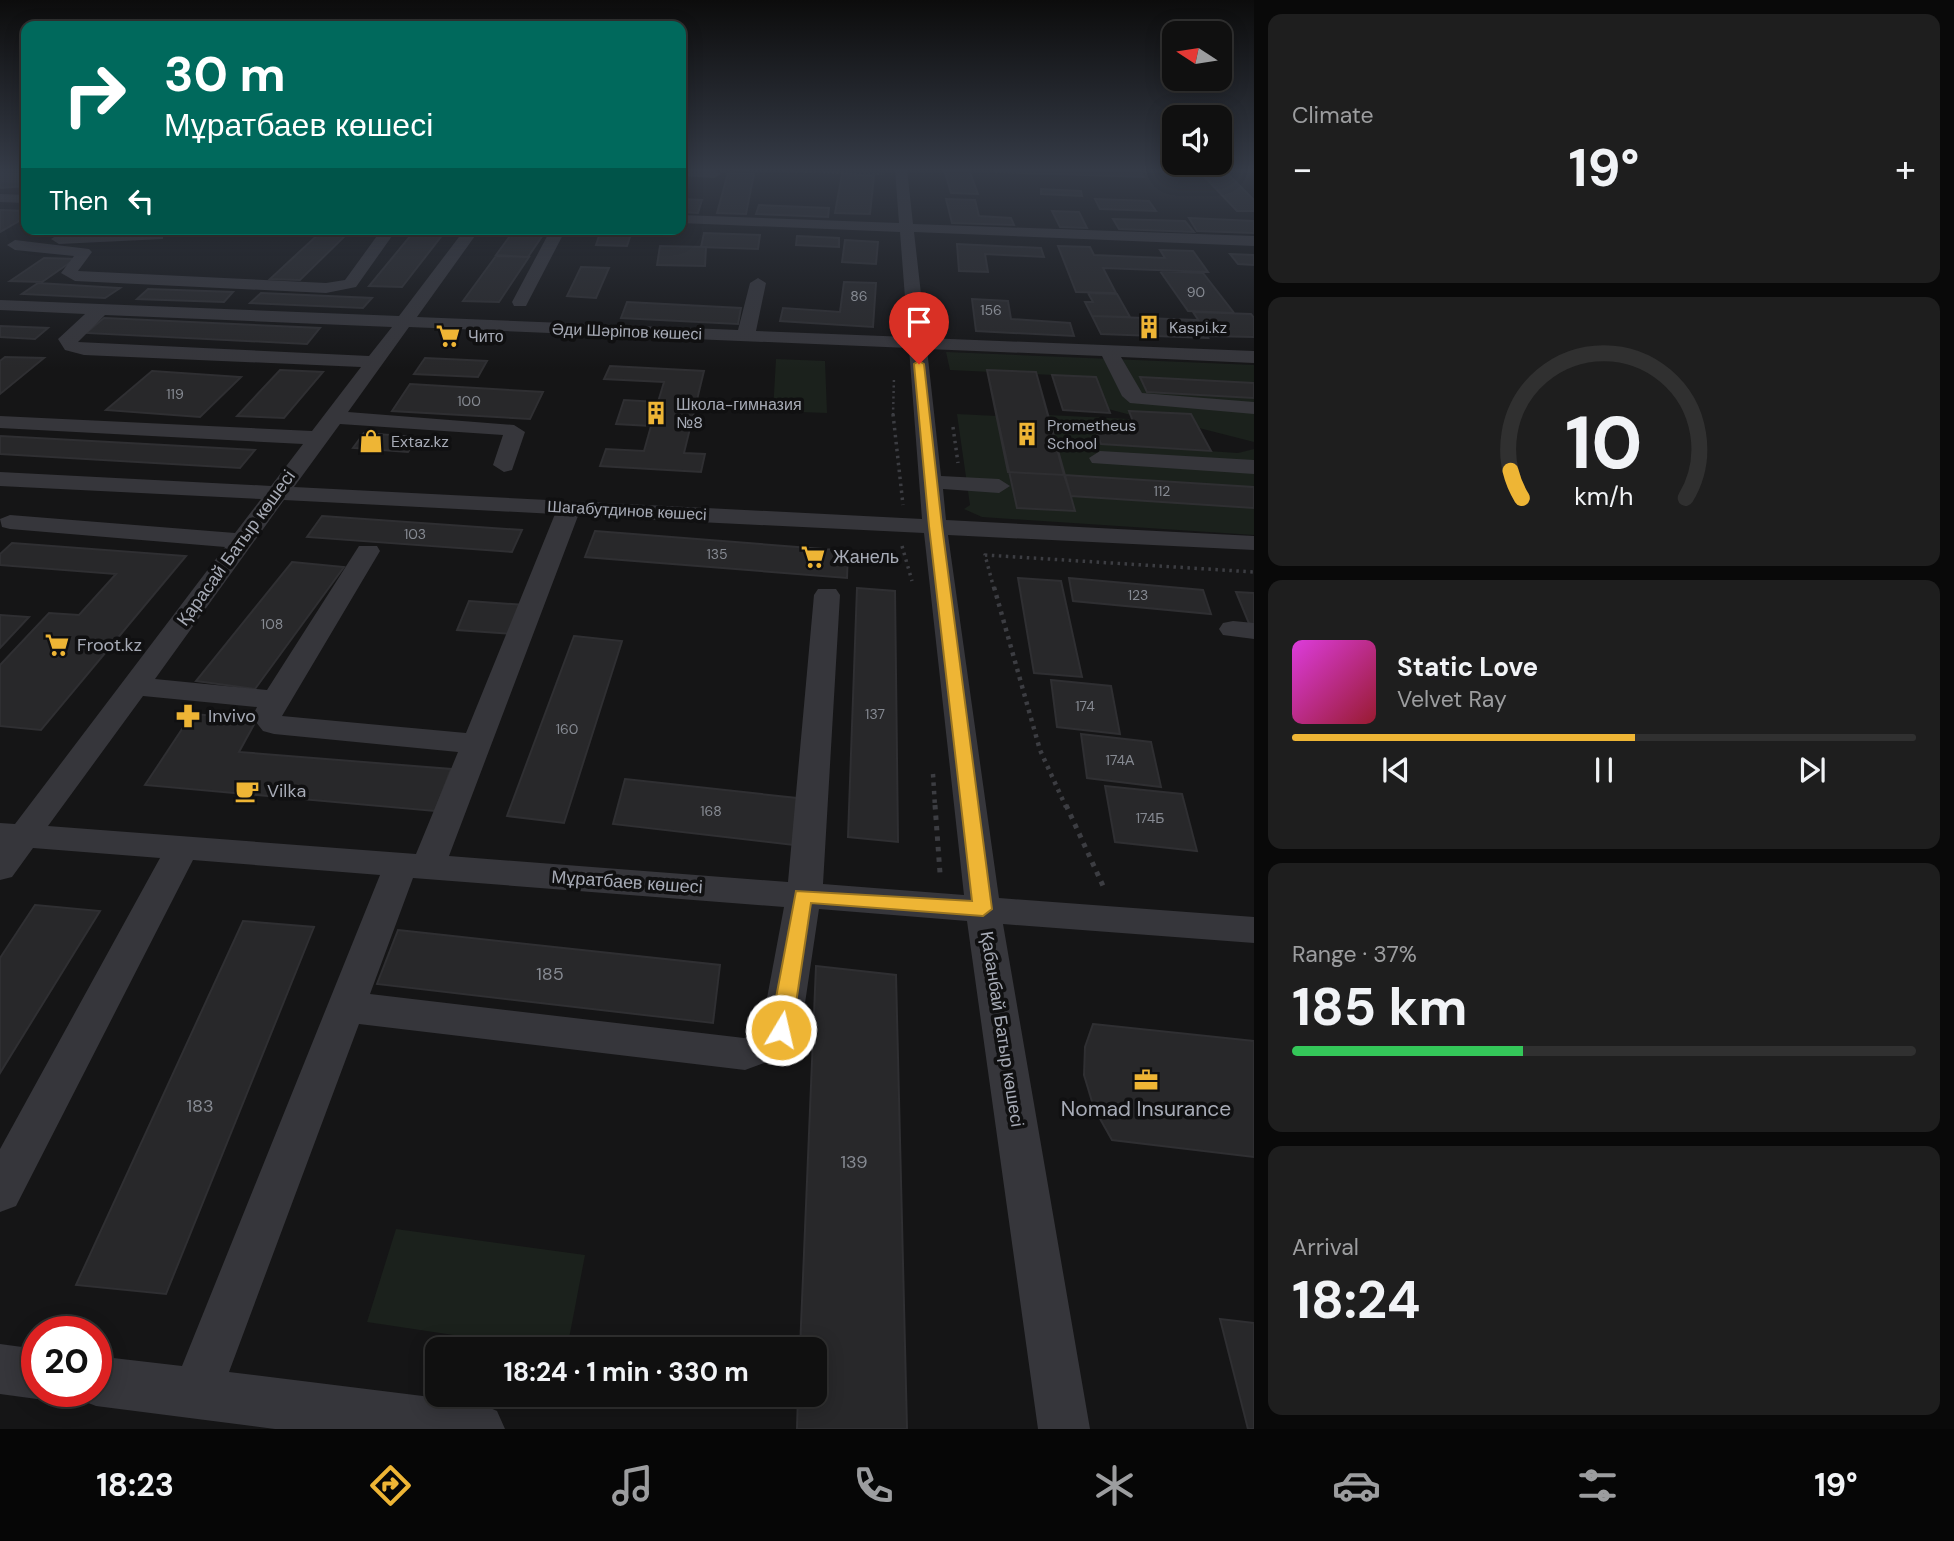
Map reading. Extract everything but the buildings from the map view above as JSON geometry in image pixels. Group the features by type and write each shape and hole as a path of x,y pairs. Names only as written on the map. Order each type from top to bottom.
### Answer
{"street":[{"path":"0,254 30,236"},
{"path":"19,242 158,236"},
{"path":"19,242 84,252 69,273 75,276 326,288 350,284 385,236"},
{"name":"Қарасай Батыр көшесі","path":"0,868 12,835 134,686 468,236"},
{"path":"520,302 555,236"},
{"name":"Қабанбай Батыр көшесі","path":"908,236 916,343 935,526 983,909 1064,1429"},
{"path":"1101,236 1254,241"},
{"path":"746,336 758,283"},
{"path":"215,314 246,284"},
{"name":"Әди Шәріпов көшесі","path":"0,305 1254,357"},
{"path":"100,310 67,339 71,346 84,349 372,362"},
{"path":"1109,351 1132,396 1137,400 1254,408"},
{"path":"332,417 507,429 514,432 504,465"},
{"path":"0,422 316,438"},
{"path":"1100,458 1254,467"},
{"name":"Шагабутдинов көшесі","path":"0,479 277,491 1254,543"},
{"path":"5,527 52,481"},
{"path":"931,482 999,486"},
{"path":"196,1394 347,1007 478,744 570,507"},
{"path":"5,527 240,541"},
{"path":"368,551 267,717 274,725 478,744"},
{"path":"347,1007 745,1054 769,1045 781,1030 809,861 827,595"},
{"path":"134,686 275,700"},
{"name":"Мұратбаев көшесі","path":"12,835 1254,930"},
{"path":"0,1192 182,848"},
{"path":"0,1369 21,1372"},
{"path":"112,1383 480,1429"}],"path":[{"path":"894,368 893,418 903,505"},
{"path":"953,420 961,484"},
{"path":"1104,888 1040,750 985,555 1254,572"}],"shaded area":[{"path":"946,352 1254,365 1254,383 1140,378 1147,392 1254,398 1254,442 1199,428 1191,414 1130,411 1131,415 1108,409 1096,377 950,370"},
{"path":"776,359 825,361 827,413 773,411"},
{"path":"957,414 997,416 1017,508 1074,511 1071,496 1254,508 1254,535 982,517 964,509 970,505"},
{"path":"1048,415 1129,419 1137,432 1095,429 1102,444 1238,453 1254,449 1254,487 1064,475"},
{"path":"396,1229 585,1255 569,1337 467,1337 367,1322"}],"place":[{"name":"Kaspi.kz","path":"1149,327"},
{"name":"Чито","path":"448,336"},
{"name":"Школа-гимназия №8","path":"656,413"},
{"name":"Prometheus School","path":"1027,434"},
{"name":"Extaz.kz","path":"371,441"},
{"name":"Жанель","path":"813,557"},
{"name":"Froot.kz","path":"57,645"},
{"name":"Invivo","path":"188,716"},
{"name":"Vilka","path":"247,791"},
{"name":"Nomad Insurance","path":"1146,1080"}],"route":[{"path":"781,1030 803,895 983,909 940,549 935,526 919,364"}]}
